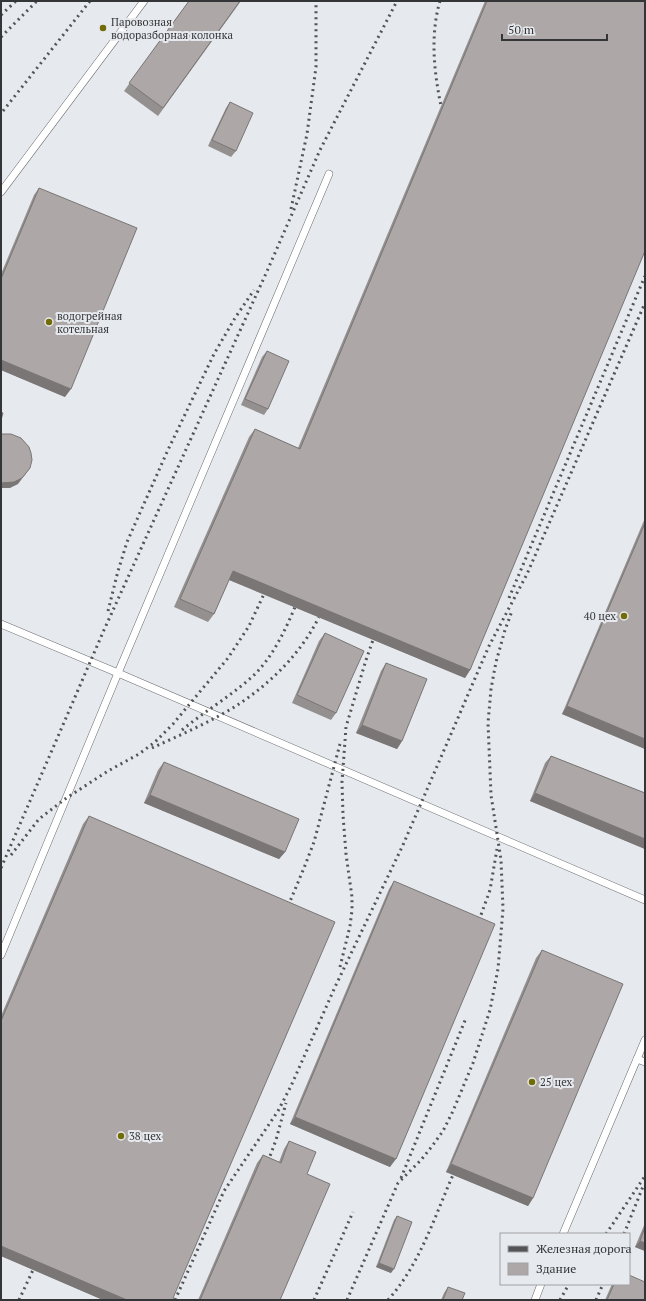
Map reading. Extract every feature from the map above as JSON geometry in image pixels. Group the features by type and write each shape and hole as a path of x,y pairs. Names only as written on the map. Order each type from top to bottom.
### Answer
{"lane":[{"path":"1,192 144,1"},
{"path":"1,955 118,673 329,174"},
{"path":"1,624 645,900"},
{"path":"563,1233 645,1040"},
{"path":"637,1059 645,1062"},
{"path":"535,1300 541,1285"}],"building":[{"path":"189,1 240,1 163,108 129,83"},
{"path":"487,1 645,1 645,251 470,670 233,571 214,614 180,599 255,429 300,449"},
{"path":"230,102 253,113 236,151 212,140"},
{"name":"водогрейная котельная","path":"39,188 137,228 71,389 1,360 1,279"},
{"path":"267,351 289,361 268,409 245,399"},
{"path":"1,434 11,434 21,438 29,447 31,453 32,460 30,468 22,478 14,482 1,483"},
{"name":"40 цех","path":"645,523 645,739 567,706"},
{"path":"325,633 364,651 336,713 297,695"},
{"path":"386,663 427,679 402,741 362,725"},
{"path":"551,756 645,793 645,839 535,793"},
{"path":"164,762 299,819 285,852 150,795"},
{"name":"38 цех","path":"89,816 335,922 173,1298 177,1300 127,1300 1,1246 1,1021"},
{"path":"394,881 495,924 396,1159 295,1117"},
{"name":"25 цех","path":"542,950 623,984 533,1198 451,1164"},
{"path":"289,1141 316,1152 307,1174 330,1184 280,1300 200,1300 263,1155 281,1163"},
{"path":"397,1216 412,1222 394,1269 379,1263"},
{"path":"645,1227 645,1243 640,1241"},
{"path":"630,1275 645,1282 645,1300 607,1300 614,1285 630,1285"},
{"path":"448,1287 465,1293 462,1300 443,1300"}],"railway":[{"path":"1,15 16,1"},
{"path":"1,37 37,1"},
{"path":"3,111 90,1"},
{"path":"291,209 307,134 316,67 316,1"},
{"path":"1,868 104,630 268,269 320,150 397,1"},
{"path":"440,1 435,27 434,54 436,80 441,106"},
{"path":"509,598 645,276"},
{"path":"108,611 127,542 167,452 214,354 235,318 254,290"},
{"path":"175,1300 224,1191 278,1111 291,1086 335,987 403,845 489,646 527,574 645,303"},
{"path":"11,855 39,819 65,799 108,771 139,754 155,742 173,724 228,658 249,626 264,594"},
{"path":"182,730 236,690 260,669 272,653 295,607"},
{"path":"347,1300 398,1183 421,1160 433,1145 443,1131 453,1111 473,1063 490,1010 498,969 503,909 501,860 491,795 488,723 491,689 496,662 512,611"},
{"path":"152,748 218,716 239,704 263,686 285,666 304,643 319,617"},
{"path":"340,967 350,926 352,910 352,897 346,854 343,815 342,782 346,727 373,640"},
{"path":"286,911 314,842 340,744"},
{"path":"477,926 490,890 497,849"},
{"path":"401,1178 466,1018"},
{"path":"266,1167 276,1140 286,1103"},
{"path":"388,1300 399,1286 418,1256 453,1175"},
{"path":"607,1233 645,1176"},
{"path":"624,1233 644,1184"},
{"path":"314,1300 353,1212"},
{"path":"19,1300 33,1270"},
{"path":"560,1300 568,1285"},
{"path":"596,1300 603,1285"}],"place":[{"name":"Паровозная водоразборная колонка","path":"103,28"},
{"name":"водогрейная котельная","path":"49,322"},
{"name":"40 цех","path":"624,616"},
{"name":"25 цех","path":"532,1082"},
{"name":"38 цех","path":"121,1136"}]}
